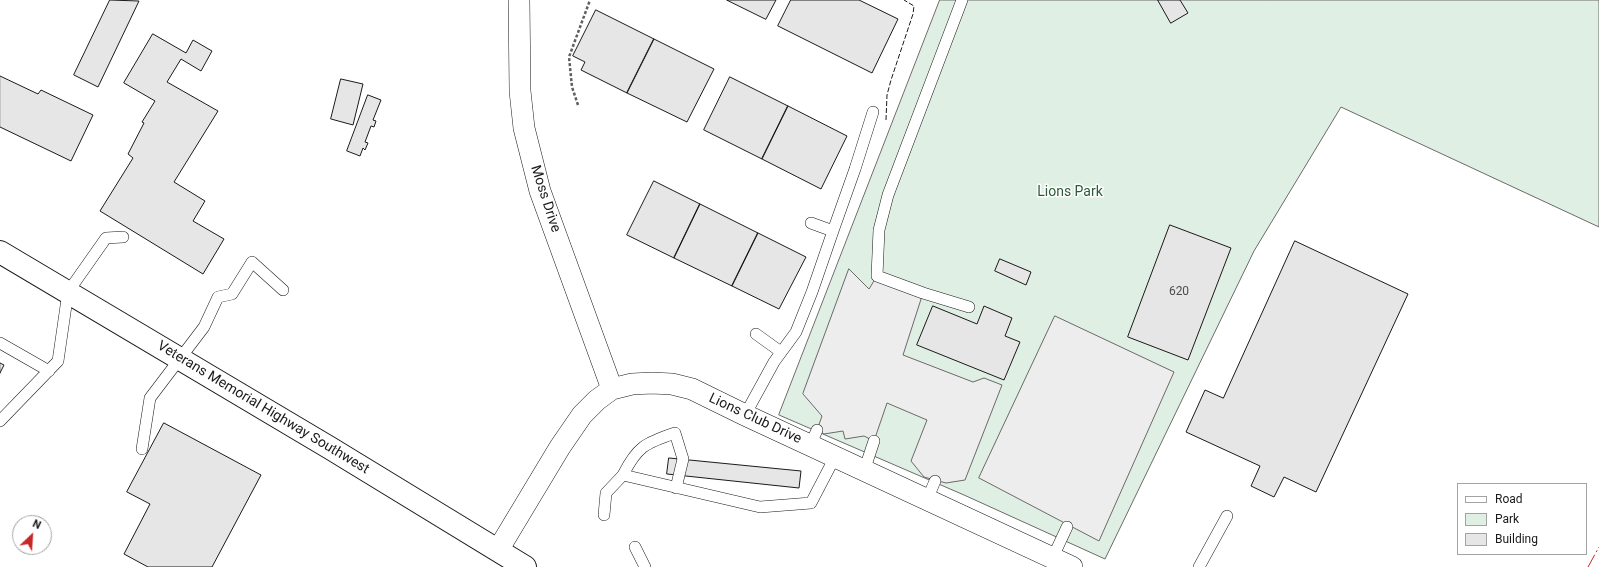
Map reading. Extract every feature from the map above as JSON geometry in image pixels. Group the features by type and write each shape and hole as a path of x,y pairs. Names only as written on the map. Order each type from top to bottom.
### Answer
{"main road":[{"name":"Veterans Memorial Highway Southwest","path":"0,252 181,359 524,567"}],"street":[{"name":"Moss Drive","path":"519,0 520,91 524,128 540,191 612,389"},
{"name":"Lions Club Drive","path":"498,550 560,447 582,414 612,389 632,384 652,382 672,384 692,389 745,415 814,438 835,457 1072,567"}],"lane":[{"path":"962,0 886,201 879,230 877,276 923,293 969,307"},
{"path":"745,415 768,371 796,332 801,321 855,169 873,112"},
{"path":"811,223 833,231"},
{"path":"0,421 58,361 68,292 106,238 123,237"},
{"path":"142,448 150,398 204,327 218,297 232,294 252,262 284,290"},
{"path":"756,334 781,352"},
{"path":"0,343 48,371"},
{"path":"604,515 606,493 623,475 633,457 651,441 675,433 683,459 676,488"},
{"path":"864,471 874,441"},
{"path":"623,475 760,507 811,503 835,457"},
{"path":"927,500 935,481"},
{"path":"1199,567 1227,516"},
{"path":"1053,557 1067,527"},
{"path":"635,547 644,567"}],"path":[{"path":"578,105 572,87 569,57 590,0"}],"green space":[{"name":"Lions Park","path":"940,0 1599,0 1599,227 1341,107 1254,251 1105,559 964,495 779,415"}],"shaded area":[{"path":"849,269 869,289 877,276 923,293 903,355 973,382 984,378 1002,385 965,480 946,483 924,477 911,461 927,420 887,403 874,441 864,436 845,439 843,431 824,434 817,430 822,416 803,394"},
{"path":"1055,316 1174,372 1099,541 979,478"}],"building":[{"path":"110,0 139,1 98,87 74,75"},
{"path":"727,0 776,0 766,19"},
{"path":"791,0 859,0 898,19 872,73 778,26"},
{"path":"1158,0 1180,0 1188,13 1171,23"},
{"path":"596,10 654,39 627,93 581,70 585,62 573,56"},
{"path":"153,34 186,53 193,40 212,51 201,71 181,59 167,82 218,111 174,182 205,201 193,221 224,239 203,274 100,211 133,158 128,154 144,123 142,122 155,101 124,83"},
{"path":"654,39 714,69 687,122 627,93"},
{"path":"0,76 38,94 41,90 93,115 71,161 0,127"},
{"path":"730,77 788,106 762,159 704,130"},
{"path":"341,79 363,84 353,125 331,119"},
{"path":"368,95 381,100 373,120 376,121 374,127 371,126 365,142 368,143 365,150 363,148 360,156 347,151"},
{"path":"788,106 847,136 821,189 762,159"},
{"path":"654,181 700,204 674,258 627,235"},
{"path":"700,204 758,233 732,286 674,258"},
{"path":"1170,225 1231,248 1188,360 1128,337"},
{"path":"758,233 806,257 779,309 732,286"},
{"path":"1295,241 1408,294 1316,492 1284,477 1274,497 1251,486 1260,466 1186,432 1205,390 1223,398"},
{"path":"1000,259 1031,272 1026,285 995,271"},
{"path":"933,306 977,324 984,306 1012,318 1005,336 1020,342 1004,380 917,345"},
{"path":"0,363 4,365 0,373"},
{"path":"164,423 261,475 212,567 148,567 124,554 150,504 127,492"},
{"path":"669,458 801,471 799,488 667,474"}],"fence":[{"path":"886,120 887,95 913,14 914,6 904,0"}],"power":[{"path":"1588,567 1599,547"}]}
